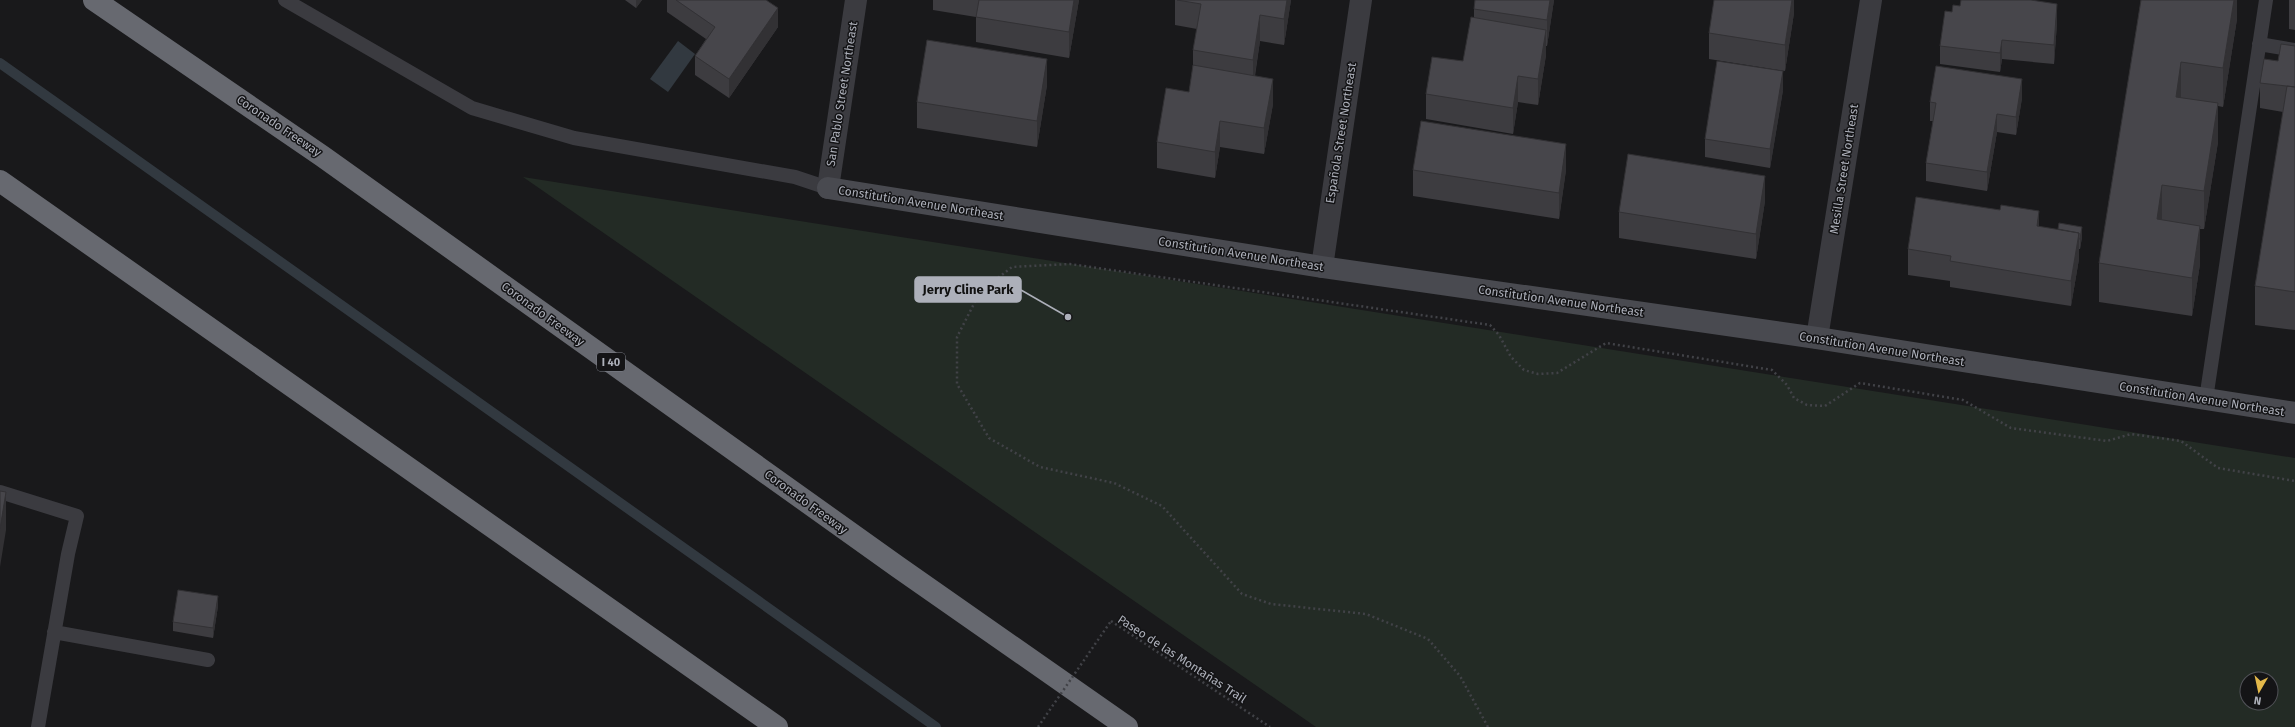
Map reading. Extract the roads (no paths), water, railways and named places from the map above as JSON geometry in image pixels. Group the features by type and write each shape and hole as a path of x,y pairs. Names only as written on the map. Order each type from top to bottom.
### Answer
{"highway":[{"name":"Coronado Freeway","path":"94,0 322,156 898,567 1125,725"},
{"path":"0,181 777,727"}],"street":[{"name":"San Pablo Street Northeast","path":"828,188 856,0"},
{"name":"Española Street Northeast","path":"1322,267 1361,0"},
{"name":"Mesilla Street Northeast","path":"1817,338 1871,0"},
{"name":"Constitution Avenue Northeast","path":"828,188 1322,267 1817,338 2295,413"}],"lane":[{"path":"285,0 472,108 574,138 795,177 828,188"},
{"path":"2206,399 2266,0"},
{"path":"2260,44 2295,50"},
{"path":"0,492 77,516 54,632 38,727"},
{"path":"54,632 208,660"}],"waterway":[{"path":"0,63 936,727"}],"place":[{"name":"Jerry Cline Park","path":"1068,317"}]}
